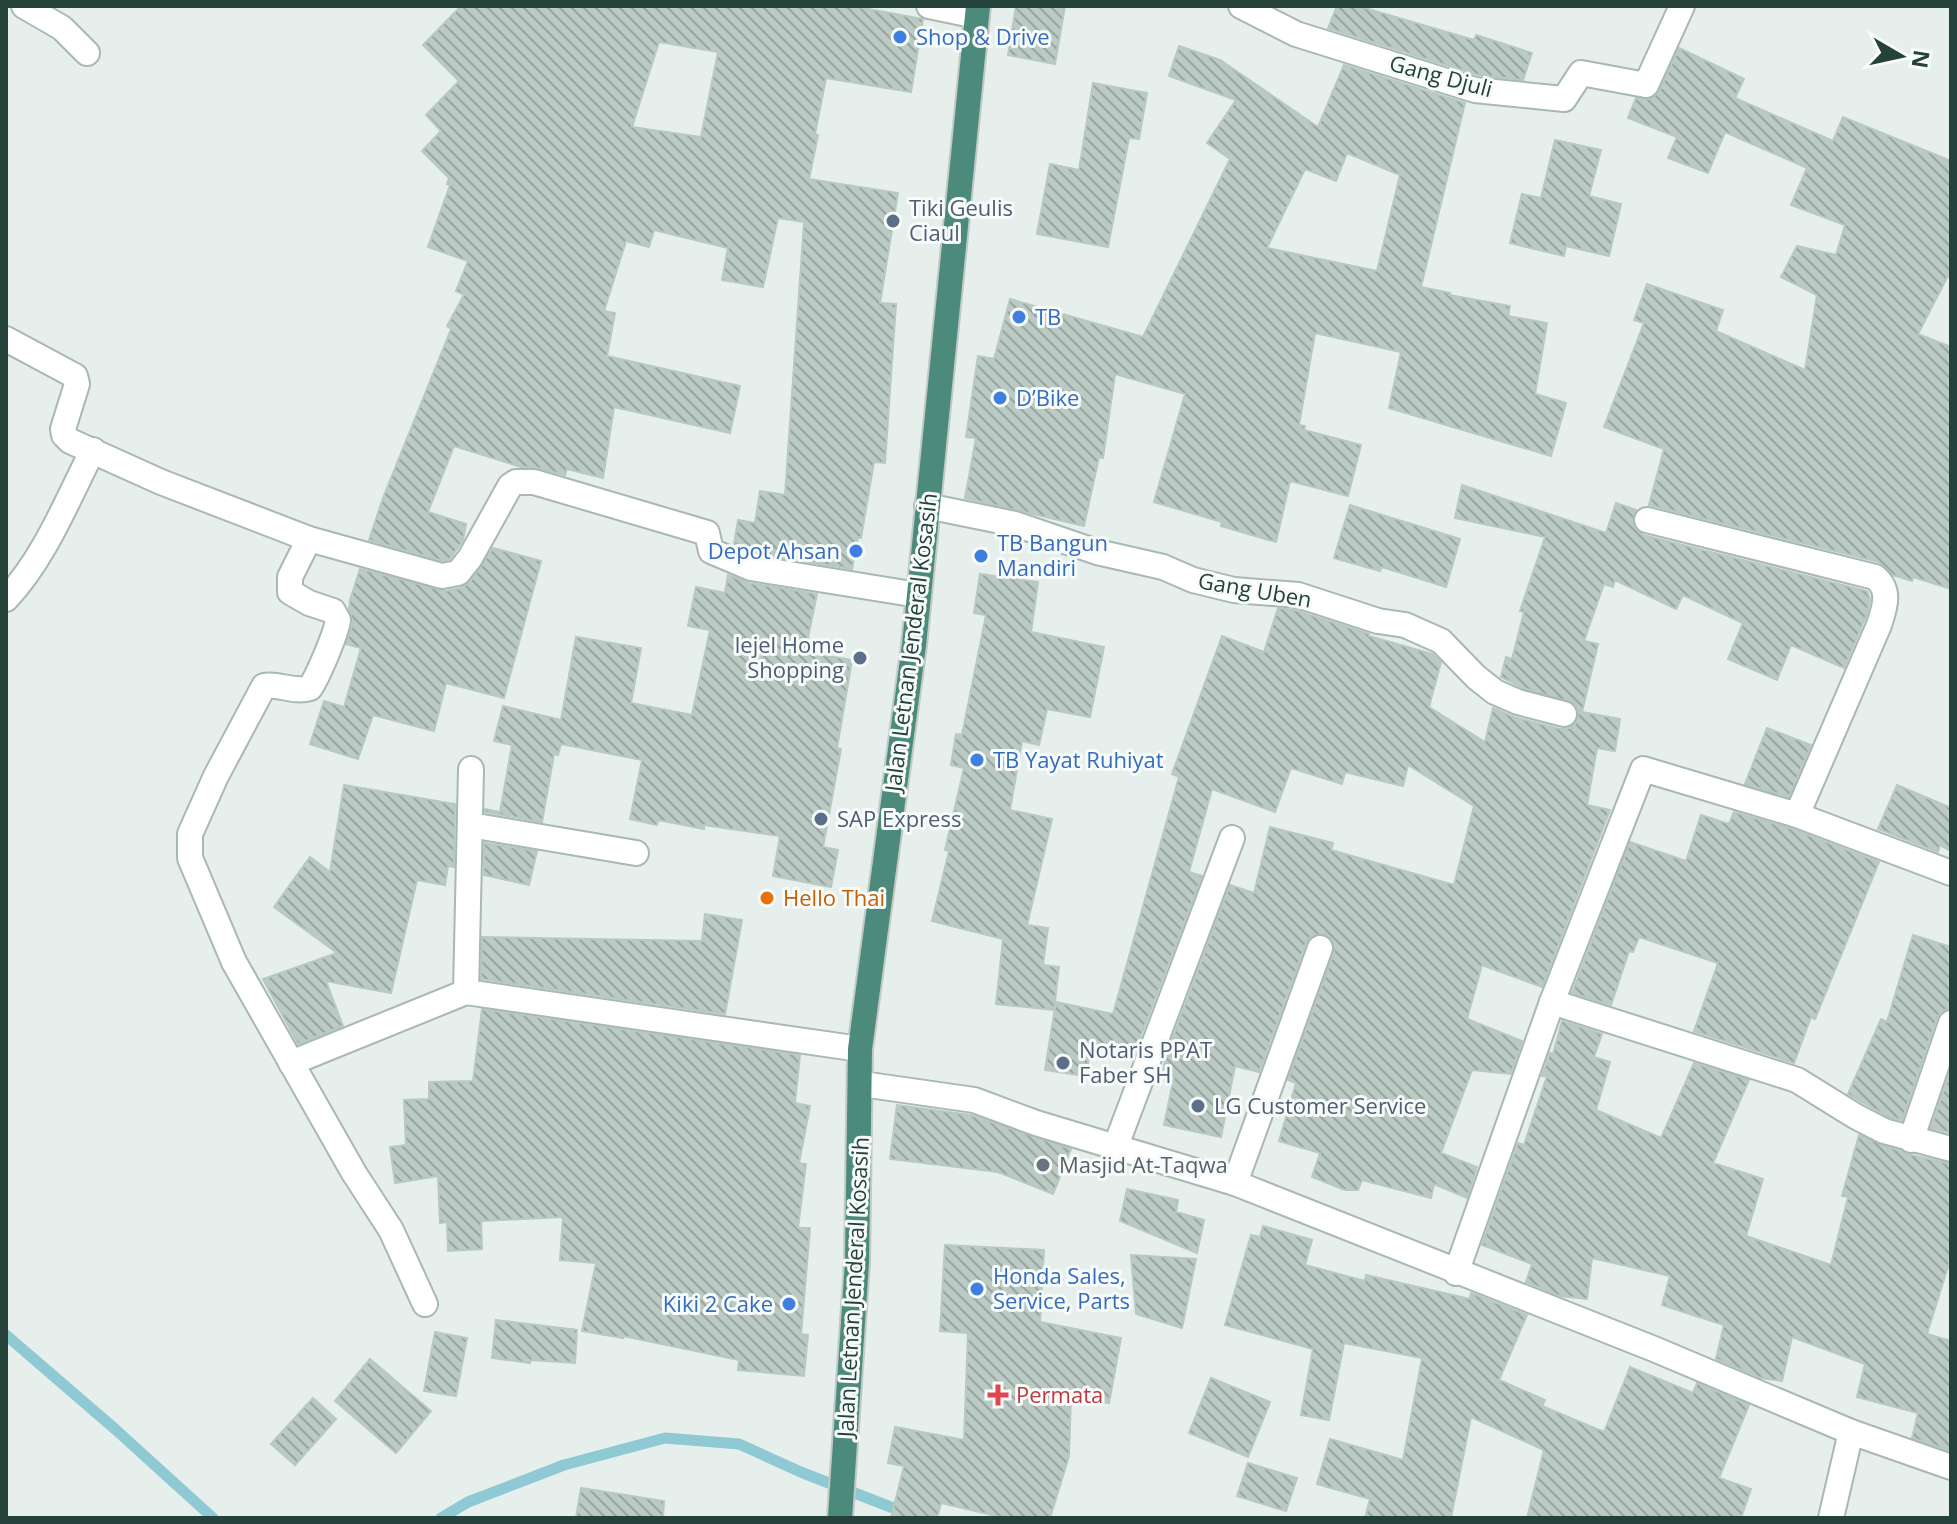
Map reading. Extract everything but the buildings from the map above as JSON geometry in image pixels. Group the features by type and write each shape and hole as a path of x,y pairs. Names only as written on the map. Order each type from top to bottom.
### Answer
{"highway":[{"name":"Jalan Letnan Jenderal Kosasih","path":"840,1518 857,1262 862,1084 860,1049 914,645 978,11"}],"street":[{"path":"24,6 62,28 87,53"},
{"path":"929,6 978,11"},
{"name":"Gang Djuli","path":"1241,6 1296,34 1475,90 1564,99 1581,73 1646,85 1682,6"},
{"path":"6,339 75,376 77,384 64,435 70,441 161,482 309,539 411,568 450,576 464,569 510,486 516,482 534,482 707,533 711,551 751,568 918,595"},
{"path":"6,599 42,549 93,450"},
{"name":"Gang Uben","path":"927,506 1015,524 1097,552 1163,567 1193,580 1234,590 1298,595 1378,621 1405,625 1441,641 1495,692 1518,702 1564,714"},
{"path":"1647,520 1875,577 1883,583 1886,594 1879,625 1797,815"},
{"path":"309,539 290,577 290,592 333,611 338,620 335,631 310,688 290,690 264,686 216,776 190,834 189,845 193,867 234,962 354,1173 391,1230 425,1304"},
{"path":"466,992 471,769"},
{"path":"1456,1273 1552,1002 1643,769 1797,815 1951,873"},
{"path":"470,825 636,853"},
{"path":"1115,1148 1232,838"},
{"path":"1235,1183 1320,948"},
{"path":"291,1063 466,992 860,1049"},
{"path":"1552,1002 1797,1080 1855,1116 1911,1140 1951,1149"},
{"path":"1911,1140 1951,1023"},
{"path":"862,1084 974,1100 1115,1148 1235,1183 1654,1349 1851,1432 1951,1467"},
{"path":"1831,1518 1851,1432"}],"waterway":[{"path":"6,1335 213,1518"},
{"path":"441,1518 468,1502 564,1465 665,1438 739,1444 803,1473 919,1518"}],"place":[{"name":"Shop & Drive","path":"900,37"},
{"name":"Tiki Geulis Ciaul","path":"893,221"},
{"name":"TB","path":"1019,317"},
{"name":"D’Bike","path":"1000,398"},
{"name":"Depot Ahsan","path":"856,551"},
{"name":"TB Bangun Mandiri","path":"981,556"},
{"name":"lejel Home Shopping","path":"860,658"},
{"name":"TB Yayat Ruhiyat","path":"977,760"},
{"name":"SAP Express","path":"821,819"},
{"name":"Hello Thai","path":"767,898"},
{"name":"Notaris PPAT Faber SH","path":"1063,1063"},
{"name":"LG Customer Service","path":"1198,1106"},
{"name":"Masjid At-Taqwa","path":"1043,1165"},
{"name":"Honda Sales, Service, Parts","path":"977,1289"},
{"name":"Kiki 2 Cake","path":"789,1304"},
{"name":"Permata","path":"998,1395"}]}
